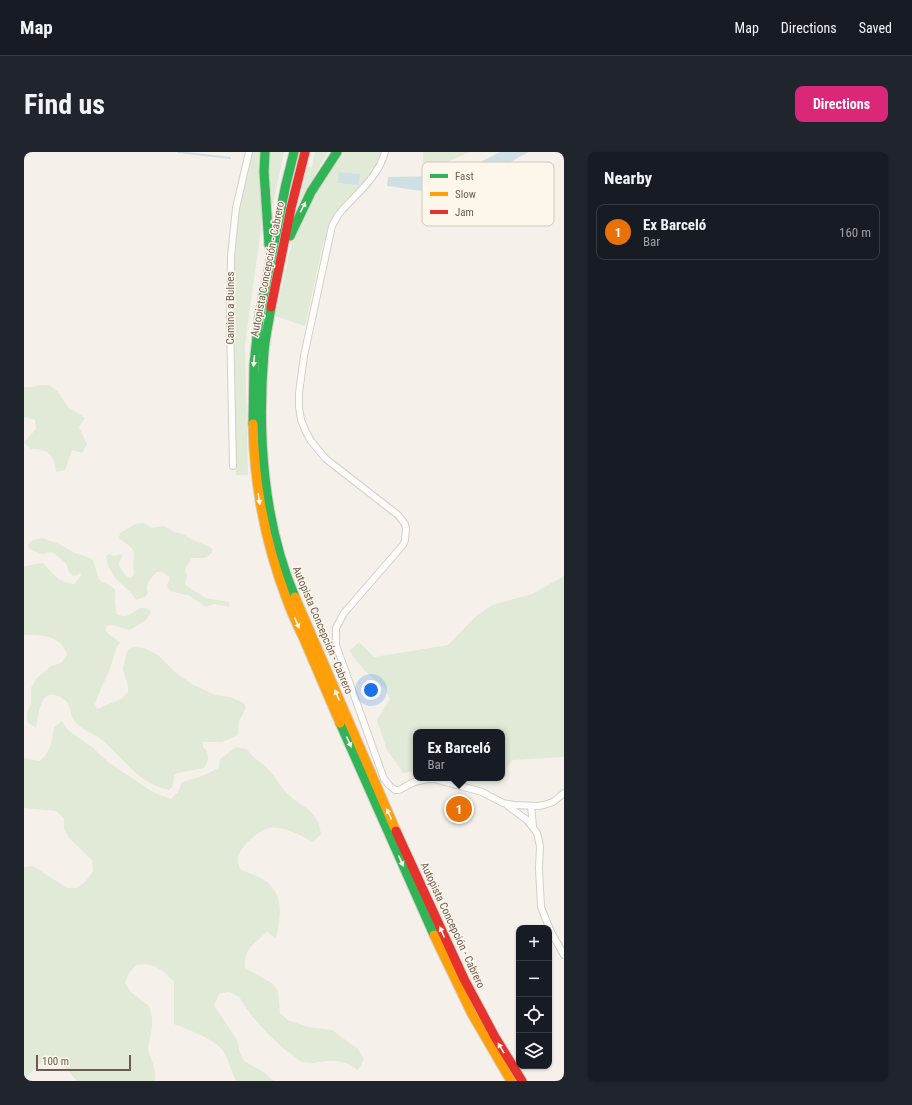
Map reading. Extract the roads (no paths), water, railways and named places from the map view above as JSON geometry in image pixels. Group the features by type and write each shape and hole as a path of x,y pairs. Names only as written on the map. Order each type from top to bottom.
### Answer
{"highway":[{"path":"265,152 264,172 270,263"},
{"name":"Autopista Concepción - Cabrero","path":"294,152 270,263 257,337 253,377 252,412 254,460 258,496 265,531 287,601 396,852 439,945 487,1041 511,1081"},
{"name":"Autopista Concepción - Cabrero","path":"305,152 291,208 267,326 263,371 262,413 264,463 270,517 278,548 292,590 382,799 451,950 494,1037 522,1081"},
{"path":"281,255 306,201 322,173 337,152"}],"street":[{"name":"Camino a Bulnes","path":"233,466 230,256 236,208 249,152"},
{"path":"385,152 376,173 343,209 336,219 330,234 304,356 299,393 299,407 301,420 306,432 326,459 398,515 405,524 405,540 403,545 344,613 336,628 335,636 336,645 384,779 395,790 399,790 419,781"},
{"path":"442,781 482,792 514,810 533,827 538,836 540,846 539,868 541,906 551,932 564,955"},
{"path":"503,803 531,806 549,804 564,793"},
{"path":"531,806 533,827"}],"waterway":[{"path":"178,152 230,158"}],"place":[{"name":"Ex Barceló","path":"459,809"}]}
